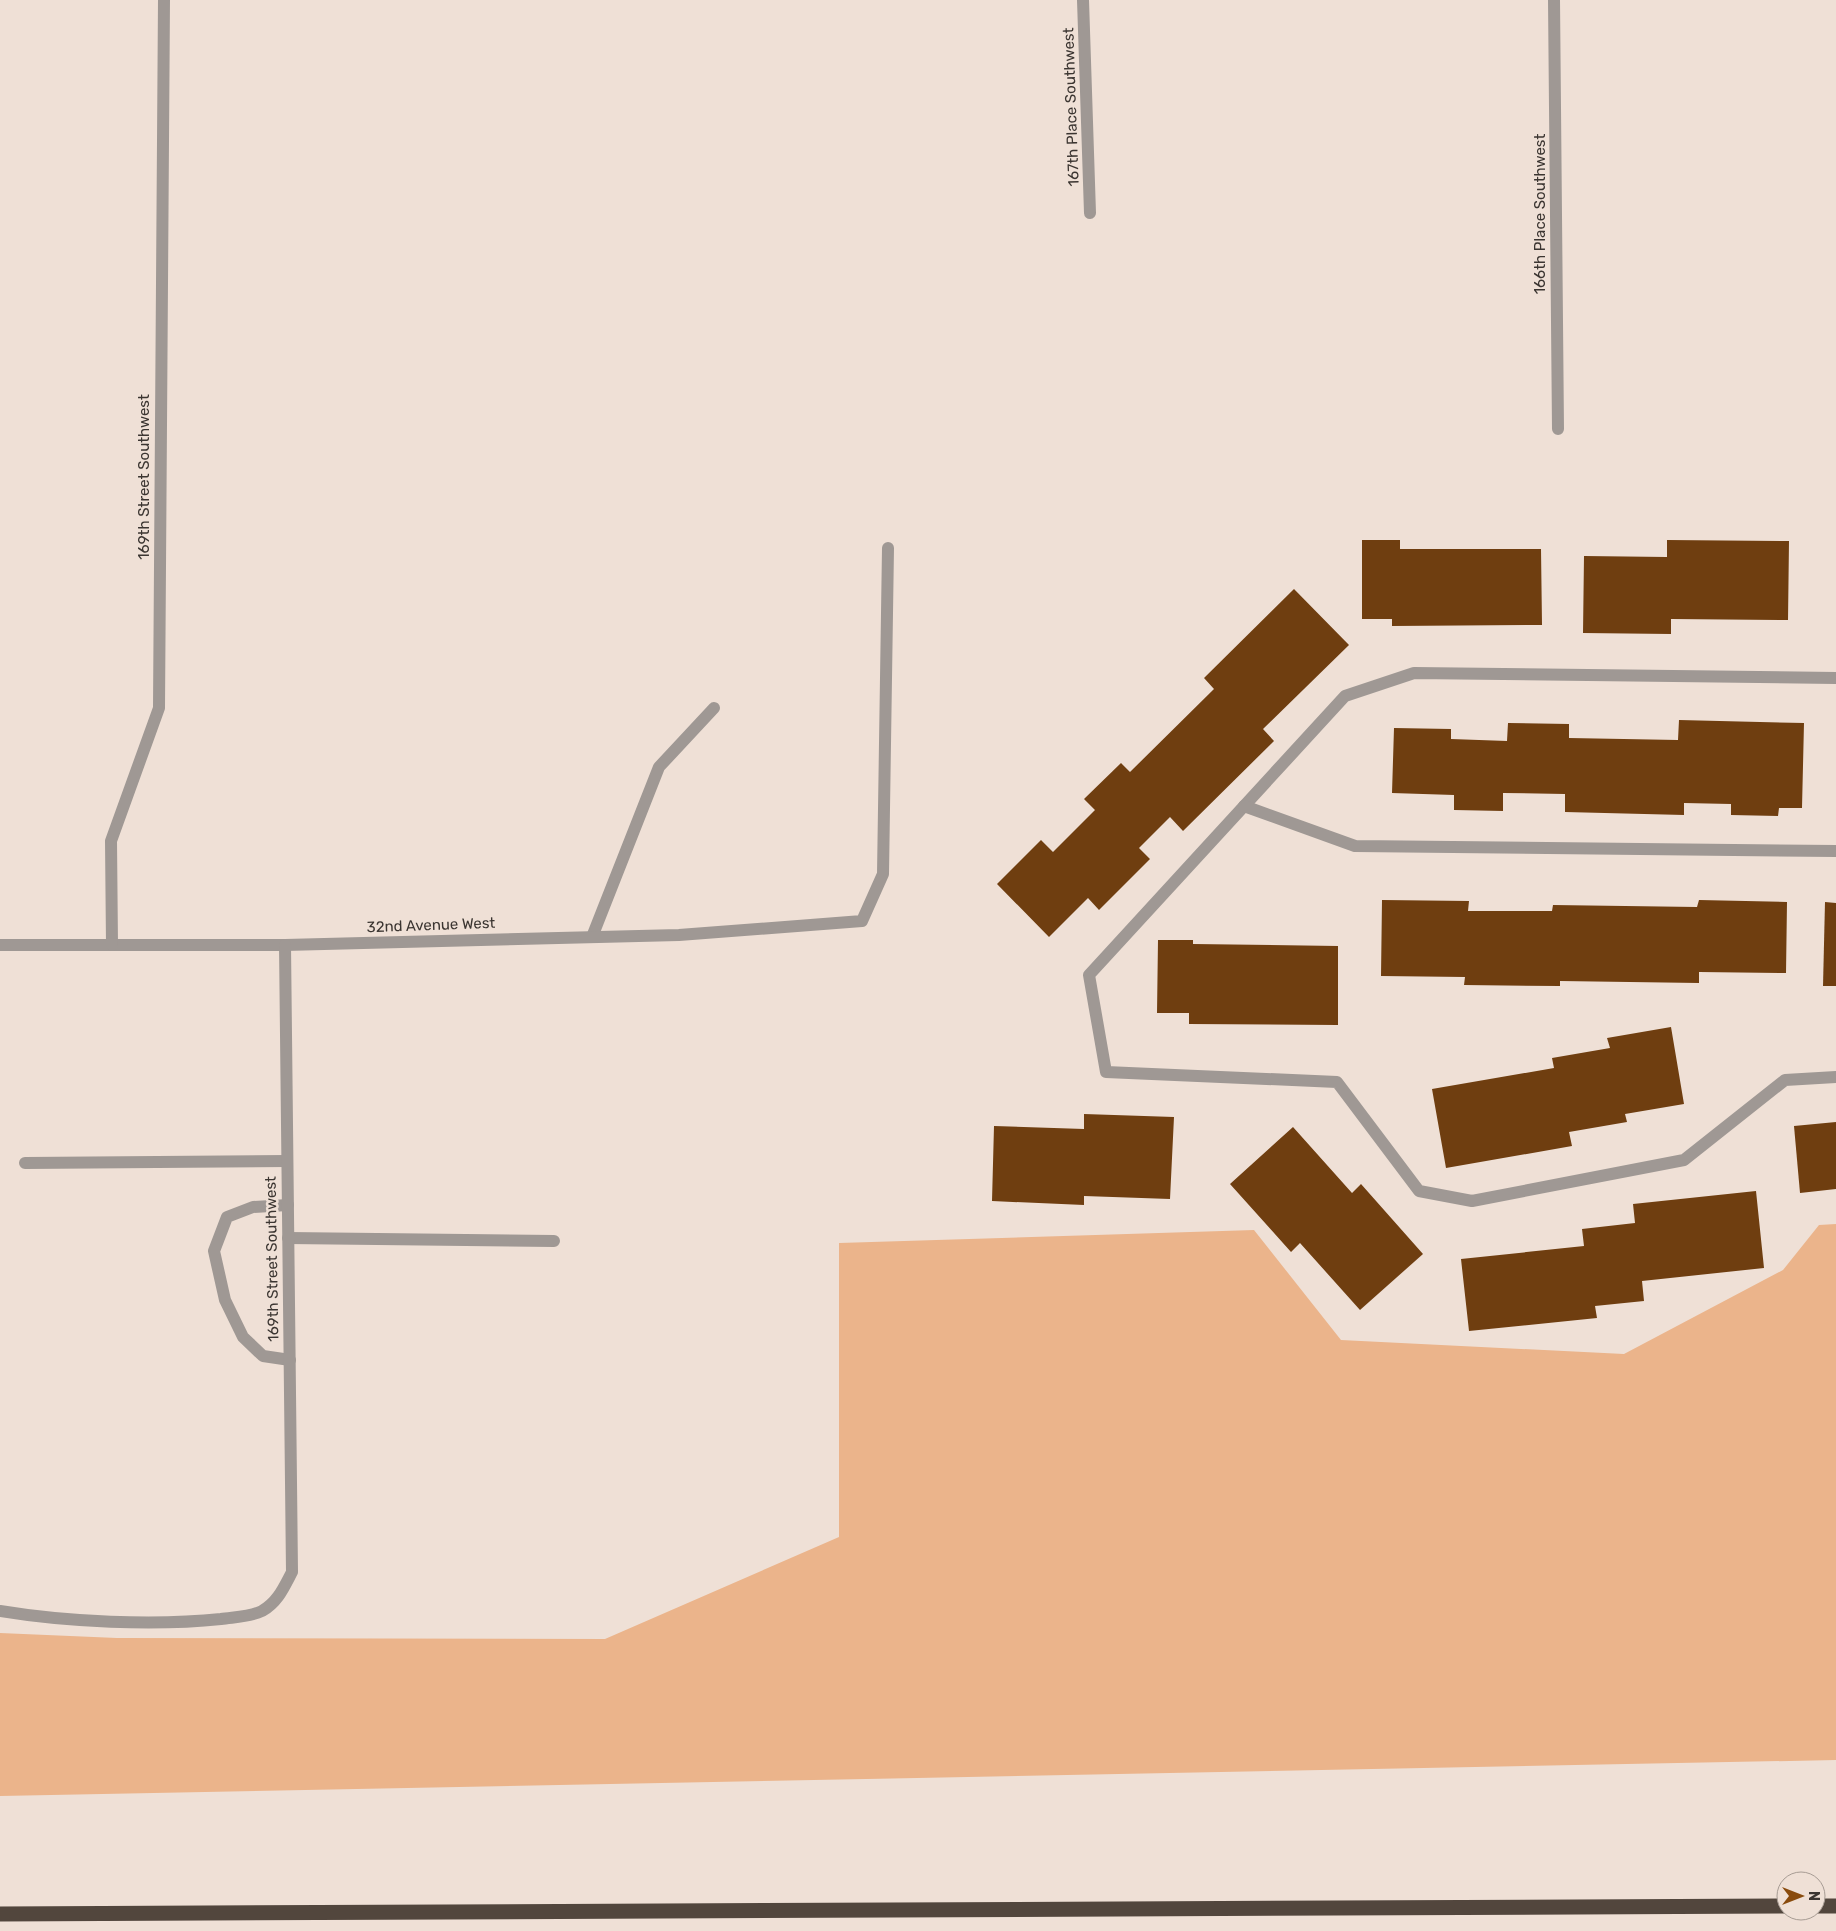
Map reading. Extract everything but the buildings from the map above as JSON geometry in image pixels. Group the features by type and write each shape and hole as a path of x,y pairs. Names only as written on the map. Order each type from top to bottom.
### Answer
{"highway":[{"path":"0,1914 1776,1906"}],"street":[{"name":"169th Street Southwest","path":"112,945 111,841 158,708 164,0"},
{"name":"167th Place Southwest","path":"1083,0 1090,213"},
{"name":"166th Place Southwest","path":"1554,0 1558,429"},
{"name":"32nd Avenue West","path":"0,945 285,945 679,935 862,921 883,874 888,548"},
{"path":"1836,678 1414,673 1344,696 1089,975 1106,1072 1337,1082 1419,1191 1472,1201 1684,1160 1785,1080 1836,1077"},
{"path":"592,937 658,768 714,708"},
{"path":"1244,806 1356,846 1836,851"},
{"name":"169th Street Southwest","path":"0,1611 155,1623 243,1616 262,1611 279,1597 292,1572 285,945"},
{"path":"25,1163 287,1161"},
{"path":"288,1205 252,1207 227,1217 214,1251 225,1300 243,1338 264,1356 290,1360"},
{"path":"288,1238 554,1241"}],"shaded area":[{"path":"1836,1224 1836,1760 0,1796 0,1633 117,1638 605,1639 839,1537 839,1243 1254,1230 1341,1340 1624,1354 1783,1270 1819,1225"}]}
